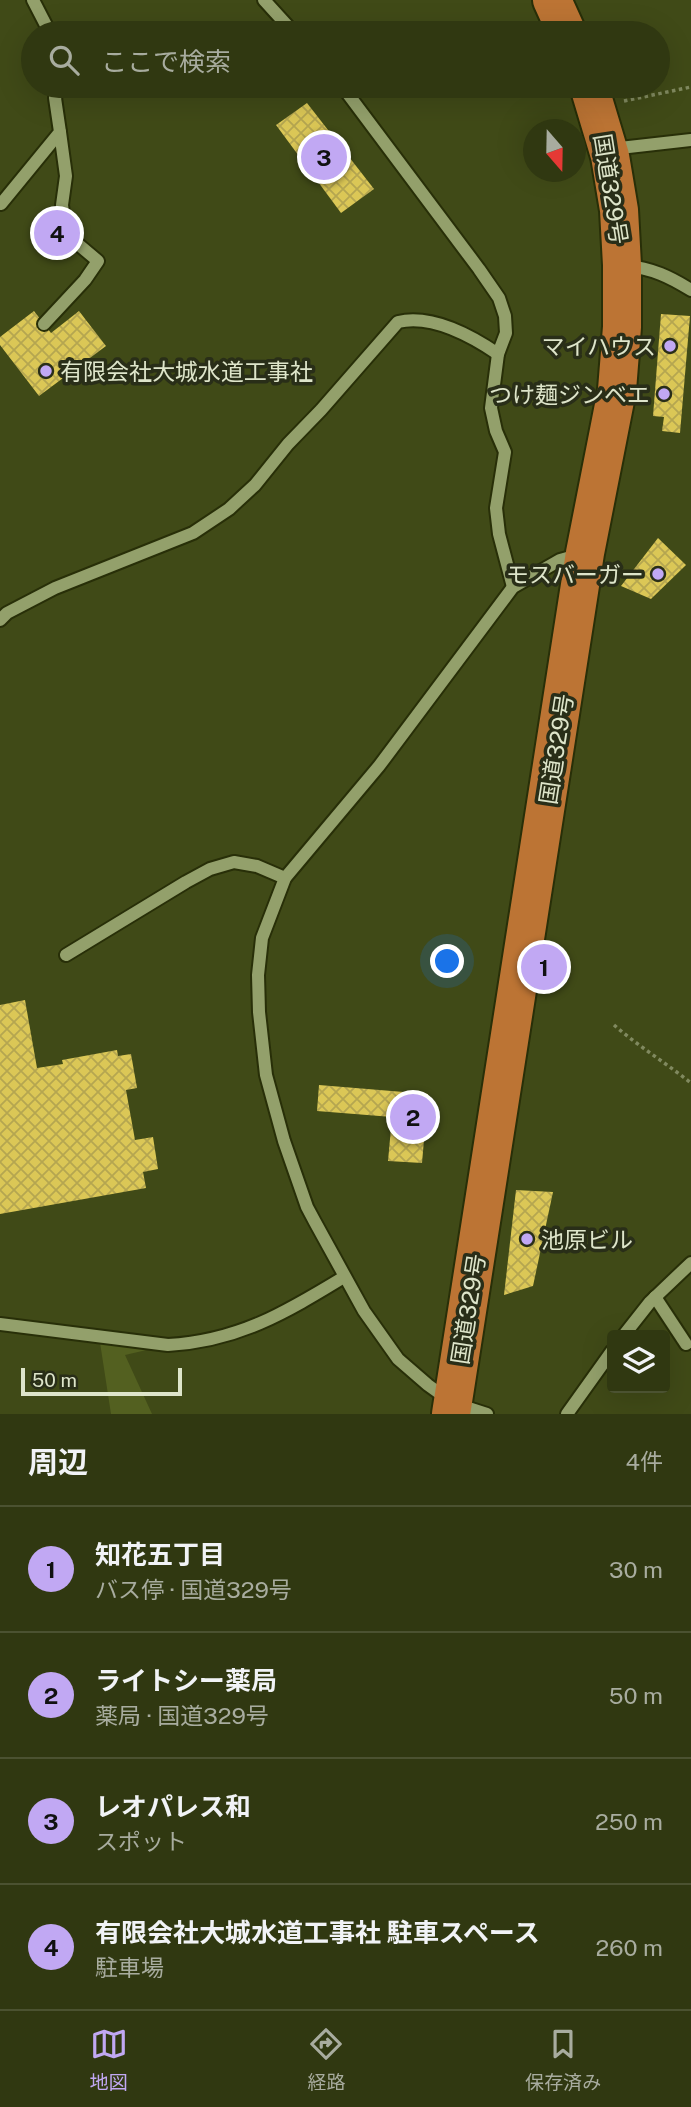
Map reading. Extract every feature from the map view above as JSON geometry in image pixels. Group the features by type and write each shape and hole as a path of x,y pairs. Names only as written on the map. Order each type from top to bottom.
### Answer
{"highway":[{"path":"552,0 562,21"},
{"name":"国道329号","path":"463,1411 585,553 617,390 622,327 619,210 608,150 593,98"}],"street":[{"path":"33,0 44,21"},
{"path":"264,0 284,21"},
{"path":"44,324 85,280 98,261 66,234 62,205 66,176 55,98"},
{"path":"351,98 499,298 505,316 506,333 498,354 491,408 496,431 505,452 496,509 499,534 513,587"},
{"path":"2,204 60,132"},
{"path":"608,150 691,140"},
{"path":"622,265 645,267 669,276 691,290"},
{"path":"0,621 7,613 55,588 193,533 229,509 255,485 288,444 398,322 410,319 432,323 479,341 498,354"},
{"path":"463,1411 398,1359 380,1336 344,1277 307,1207 284,1141 266,1074 258,1012 262,938 285,878 379,766 513,587 560,560 585,553"},
{"path":"66,954 186,881 211,869 234,862 257,866 285,878"},
{"path":"628,1330 655,1297 691,1263"},
{"path":"0,1324 168,1345 192,1343 240,1332 298,1305 344,1277"},
{"path":"655,1297 686,1344"},
{"path":"567,1414 607,1358"}],"path":[{"path":"670,91 691,87"},
{"path":"624,101 638,98"},
{"path":"614,1025 691,1083"}],"green space":[{"path":"99,1336 168,1345 125,1355 152,1414 111,1414"}],"building":[{"path":"307,103 374,189 341,213 276,125"},
{"name":"有限会社大城水道工事社","path":"34,311 51,333 79,311 106,346 39,396 0,345 0,337"},
{"path":"661,314 690,316 680,433 662,431 664,417 653,416"},
{"path":"658,538 686,565 651,599 621,586"},
{"path":"25,1000 37,1068 63,1064 62,1060 117,1050 118,1056 131,1054 137,1088 126,1090 135,1140 153,1137 158,1169 143,1172 146,1188 0,1214 0,1005"},
{"path":"319,1085 428,1094 422,1163 388,1161 392,1117 317,1111"},
{"name":"池原ビル","path":"516,1190 553,1192 533,1286 504,1295"}],"place":[{"name":"レオパレス和","path":"324,157"},
{"name":"有限会社大城水道工事社 駐車スペース","path":"57,233"},
{"name":"マイハウス","path":"670,346"},
{"name":"有限会社大城水道工事社","path":"46,371"},
{"name":"つけ麺ジンベエ","path":"664,394"},
{"name":"モスバーガー","path":"658,574"},
{"name":"知花五丁目","path":"544,967"},
{"name":"ライトシー薬局","path":"413,1117"},
{"name":"池原ビル","path":"527,1239"}]}
